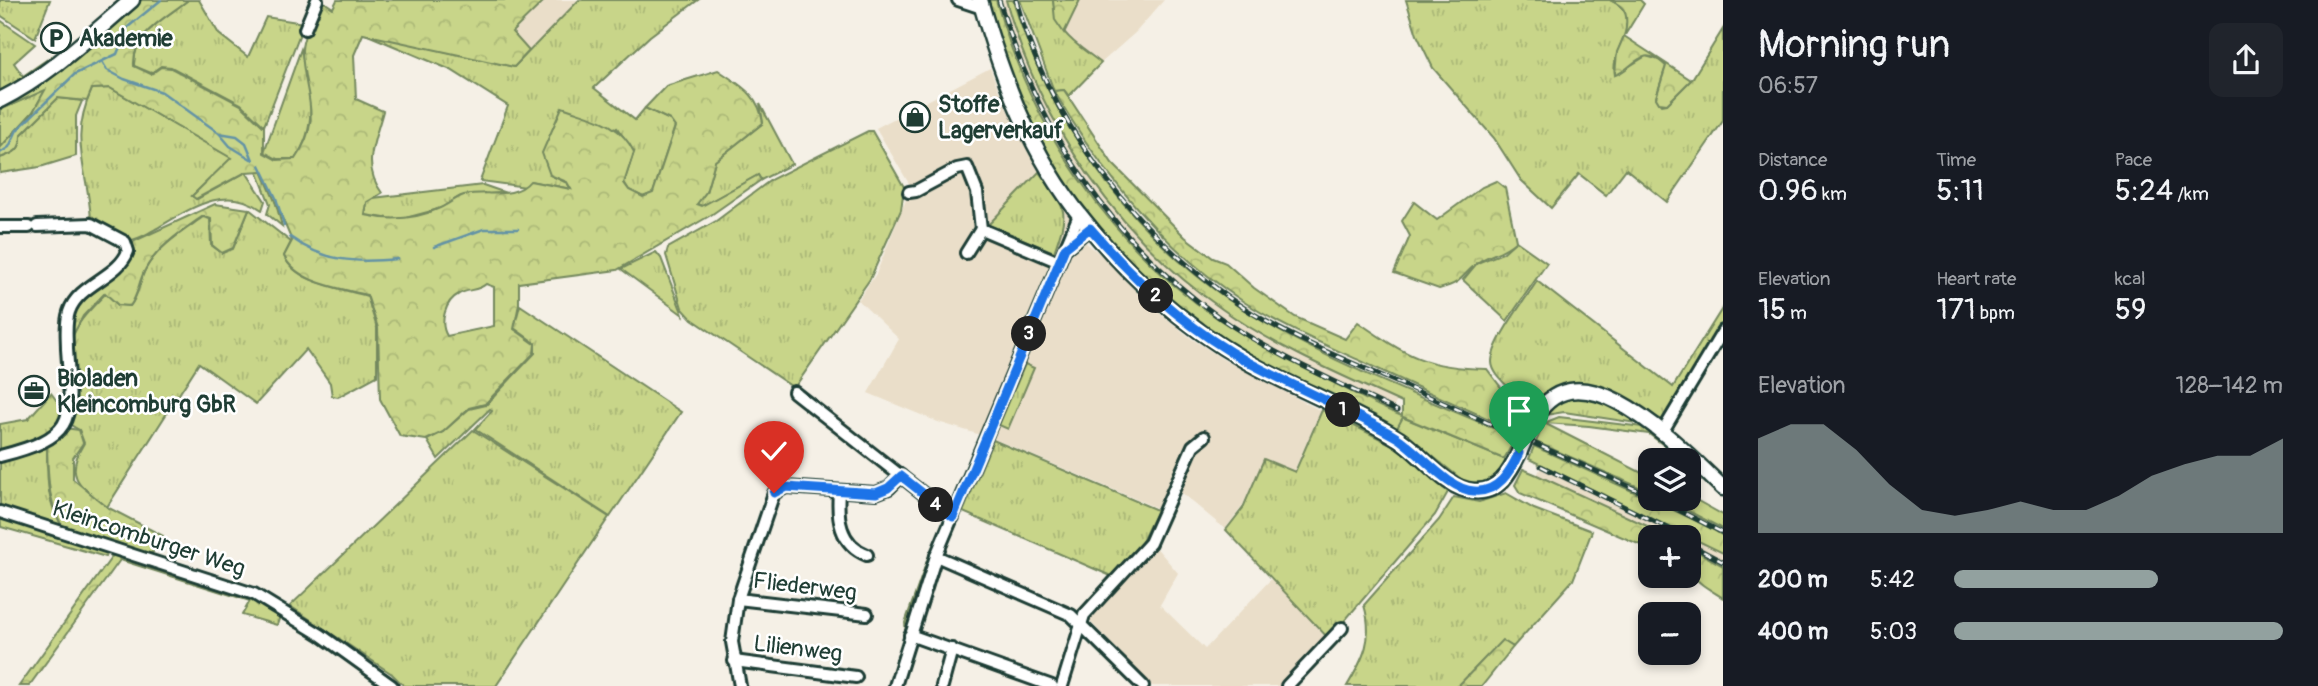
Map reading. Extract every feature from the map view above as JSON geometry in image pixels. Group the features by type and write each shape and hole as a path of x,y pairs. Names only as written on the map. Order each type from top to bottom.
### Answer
{"main road":[{"path":"0,100 25,88 62,60 132,0"},
{"path":"981,4 996,59 1050,173 1079,215 1134,276 1209,337 1247,361 1393,435 1457,486 1478,491 1496,486 1507,474 1532,423 1549,400 1560,393 1577,390 1595,393 1618,403 1663,431 1723,488"}],"street":[{"path":"305,29 317,0"},
{"path":"958,0 981,4"},
{"path":"909,192 916,191 957,169 967,167 977,192 981,229 966,253"},
{"path":"895,686 936,556 1079,215"},
{"path":"0,227 91,224 124,242 128,251 123,260 78,298 69,310 66,327 72,403 65,423 54,436 27,449 0,456"},
{"path":"1065,248 1090,228"},
{"path":"981,229 1059,262"},
{"path":"1663,431 1723,331"},
{"path":"794,392 953,517"},
{"path":"1062,686 1080,622 1150,543 1193,446 1204,438"},
{"path":"740,686 732,642 738,598 774,493 786,487 876,493 888,488 901,476"},
{"path":"839,492 837,515 841,530 849,543 867,555"},
{"name":"Kleincomburger Weg","path":"0,512 254,594 321,635 392,686"},
{"path":"936,556 1080,622 1143,686"},
{"name":"Fliederweg","path":"738,598 867,614"},
{"path":"1287,686 1342,628"},
{"path":"910,635 1052,686"},
{"path":"942,686 952,649"},
{"name":"Lilienweg","path":"734,661 856,677"}],"shaded area":[{"path":"545,0 579,0 529,51 512,32"},
{"path":"996,0 1006,0 1015,32 1049,111 1090,177 1143,241 1178,275 1222,309 1258,332 1397,401 1391,411 1291,361 1218,318 1171,281 1137,248 1081,183 1040,115 1006,34"},
{"path":"1080,0 1164,0 1136,32 1101,63 1064,33"},
{"path":"990,68 1002,99 1036,167 1071,218 1080,238 1105,258 1164,317 1192,339 1224,360 1321,411 1294,471 1264,458 1242,507 1225,529 1178,490 1157,508 994,439 938,422 868,393 899,339 858,300 876,274 911,187 876,128"},
{"path":"1542,465 1665,525 1645,525 1537,475"},
{"path":"1701,542 1723,553 1723,566 1701,554"},
{"path":"1154,545 1178,573 1160,605 1205,649 1272,578 1328,640 1286,686 1152,686 1086,617"}],"green space":[{"path":"0,0 50,0 35,38 0,15"},
{"path":"141,0 188,0 144,35 138,44 134,66 151,74 161,67 171,68 241,105 264,127 264,153 277,160 295,159 304,144 311,117 302,50 306,32 321,0 333,8 337,0 545,0 512,32 529,51 514,67 363,34 354,55 356,99 383,111 371,163 372,173 382,193 367,202 365,215 384,218 412,217 431,212 464,195 508,192 524,187 530,181 571,189 567,182 550,175 542,153 562,107 604,122 621,133 634,152 624,183 629,190 643,197 653,193 675,127 670,120 645,108 666,86 718,70 748,92 758,105 763,123 715,161 706,192 697,204 702,206 758,175 761,180 711,215 617,270 519,283 519,304 514,329 535,344 534,353 485,404 469,408 443,432 426,440 400,436 380,399 378,328 367,295 320,283 290,265 284,256 292,241 262,171 246,172 196,199 192,196 231,158 110,88 92,89 87,101 58,98 21,135 16,151 0,158 0,148 33,112 45,90 0,110 0,105 89,43","holes":["486,284 494,287 494,326 447,336 445,313 454,297"]},
{"path":"188,0 199,0 219,34 248,57 266,17 304,23 264,126 241,104 171,67 161,66 151,73 134,66 135,54 145,35"},
{"path":"579,0 698,0 650,36 594,88 635,120 645,108 670,120 675,126 653,193 643,197 629,190 624,182 634,152 617,128 550,175 567,183 571,189 531,181 526,187 480,181 508,106 451,70 363,33 514,67"},
{"path":"984,0 996,0 1030,93 1079,180 1143,256 1180,290 1220,320 1260,344 1402,416 1402,403 1310,360 1243,323 1184,280 1149,248 1087,174 1061,133 1020,46 1006,0 1013,0 1047,87 1070,128 1096,168 1157,240 1192,272 1229,300 1296,340 1369,375 1516,438 1504,459 1403,417 1395,432 1234,350 1199,327 1166,300 1106,240 1055,170 1016,96"},
{"path":"1020,0 1053,0 1058,22 1063,30 1101,63 1069,96 1064,90 1054,91"},
{"path":"1053,0 1080,0 1064,33 1055,20"},
{"path":"1406,0 1610,0 1621,7 1627,24 1617,54 1615,75 1646,56 1659,60 1666,66 1656,97 1662,105 1667,104 1692,79 1723,29 1723,121 1667,202 1626,169 1606,195 1579,174 1551,208 1521,180 1494,138 1433,68 1417,35"},
{"path":"1610,0 1640,0 1644,4 1625,35 1625,13"},
{"path":"0,20 35,44 14,63 23,76 52,56 55,59 0,91"},
{"path":"1624,36 1691,80 1667,104 1659,103 1656,98 1666,66 1657,59 1650,56 1638,59 1615,75 1617,52"},
{"path":"301,49 309,92 308,133 295,159 277,159 264,152"},
{"path":"110,88 232,158 192,196 197,199 246,172 265,201 262,210 248,202 220,199 193,208 136,239 129,240 91,220 81,154 81,124 92,89"},
{"path":"46,89 33,112 0,148 0,110"},
{"path":"1064,90 1112,163 1185,237 1213,258 1226,263 1254,288 1295,317 1345,339 1358,322 1390,344 1418,358 1448,366 1487,369 1506,394 1527,412 1518,432 1302,334 1258,311 1215,281 1161,234 1114,180 1054,91"},
{"path":"58,98 82,101 76,116 76,156 40,167 0,173 0,158 16,151 21,135"},
{"path":"760,104 792,164 761,180 758,175 702,206 696,204 706,192 715,161 763,123"},
{"path":"872,131 904,187 901,210 870,279 794,388 692,319 682,308 666,255 668,248 716,221 772,179"},
{"path":"257,171 262,171 272,189 282,226 267,214 270,204"},
{"path":"1039,172 1063,209 1062,226 1054,252 988,225"},
{"path":"1496,181 1505,188 1516,241 1480,261 1457,282 1439,289 1394,273 1410,236 1402,221 1414,202 1437,220 1482,187"},
{"path":"483,185 506,193 461,196 439,209 398,220 365,215 367,202 373,198"},
{"path":"215,204 249,209 233,248 222,253 212,245 211,219 203,216 156,254 143,274 130,306 118,305 105,293 83,316 69,343 72,311 81,298 125,261 128,244"},
{"path":"249,209 291,242 284,256 298,273 320,283 367,296 377,328 377,376 338,397 332,396 330,383 306,349 256,404 199,363 107,507 82,486 75,473 75,464 84,443 79,430 69,424 75,403 68,352 76,328 106,293 118,305 130,306 145,270 156,254 203,217 210,219 211,245 222,253 233,249"},
{"path":"1516,241 1547,263 1507,321 1463,280 1477,263 1503,253"},
{"path":"656,252 661,258 683,315 621,269"},
{"path":"1537,281 1673,387 1723,307 1723,323 1662,420 1614,394 1582,385 1566,386 1551,393 1536,407 1522,400 1504,383 1492,362 1493,353 1503,332"},
{"path":"520,305 681,412 610,517 475,429 492,411 490,409 438,459 427,440 443,432 469,409 486,405 535,353 535,343 514,328"},
{"path":"1025,364 1034,368 1008,429 999,425"},
{"path":"51,393 65,412 54,429 29,443 0,452 0,424 28,419"},
{"path":"1570,394 1600,399 1643,424 1564,412 1546,415 1550,405"},
{"path":"1322,410 1397,447 1448,492 1435,515 1329,639 1226,530 1243,508 1264,459 1295,472"},
{"path":"1402,417 1508,462 1489,482 1466,483 1416,443 1395,432"},
{"path":"1559,417 1643,427 1659,436 1671,448 1649,434 1544,423"},
{"path":"1544,423 1638,471 1638,487 1536,442"},
{"path":"65,428 79,430 83,443 73,458 73,479 107,507 163,536 153,552 147,555 65,531 52,499 47,444"},
{"path":"473,430 609,517 496,686 404,686 392,674 290,606"},
{"path":"993,440 1157,510 1138,550 1111,576 963,512"},
{"path":"1534,446 1638,494 1638,511 1676,511 1706,525 1723,536 1723,553 1701,542 1701,525 1665,525 1529,459"},
{"path":"47,448 51,501 65,530 0,511 0,458"},
{"path":"1523,469 1645,525 1638,525 1638,544 1520,493 1515,485"},
{"path":"1506,493 1534,509 1592,531 1573,580 1513,647 1502,641 1458,686 1347,686 1366,647 1368,628 1364,605 1439,520 1454,497 1479,502"},
{"path":"1701,503 1723,515 1723,529 1688,511 1701,511"},
{"path":"0,516 109,549 106,557 1,527"},
{"path":"116,551 241,592 280,616 277,625 242,615 250,601 120,560"},
{"path":"116,551 120,560 29,686 19,686"},
{"path":"1701,554 1723,566 1723,598 1701,584"},
{"path":"928,558 931,559 906,634 905,623"},
{"path":"1502,640 1513,647 1482,686 1458,686"}],"waterway":[{"path":"0,153 9,147 17,130 75,74 117,54 128,27 161,0"},
{"path":"103,63 107,70 124,79 162,92 219,133 237,136 246,143 253,160"},
{"path":"219,133 230,146 251,159"},
{"path":"260,165 276,198 284,225"},
{"path":"434,247 484,229 518,229"},
{"path":"290,237 315,252 341,259 397,259"}],"railway":[{"path":"999,0 1015,47 1056,136 1111,216 1144,252 1180,286 1240,331 1306,367 1397,411"},
{"path":"1016,0 1030,44 1048,86 1071,127 1126,203 1192,269 1248,311 1313,346 1638,491"},
{"path":"1541,466 1661,525"},
{"path":"1680,511 1723,533"},
{"path":"1701,550 1723,562"}],"place":[{"name":"Akademie","path":"56,38"},
{"name":"Stoffe Lagerverkauf","path":"915,117"},
{"name":"Bioladen Kleincomburg GbR","path":"34,391"}],"route":[{"path":"774,493 779,488 786,487 876,493 888,488 901,476 943,512 953,517 1065,248 1090,228 1134,276 1165,303 1231,352 1393,435 1457,486 1478,491 1496,486 1505,478 1519,453"}]}
